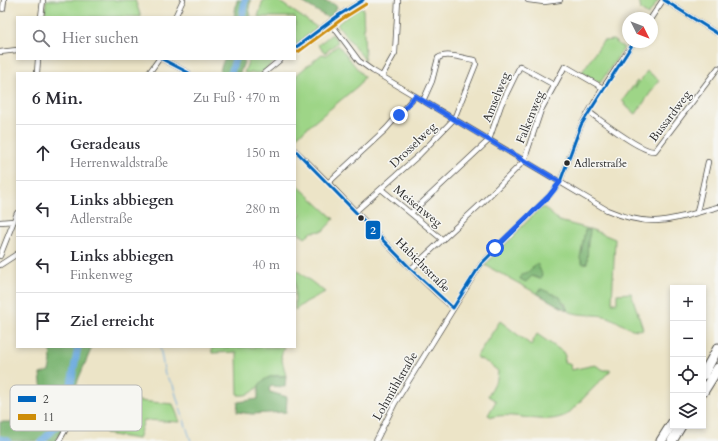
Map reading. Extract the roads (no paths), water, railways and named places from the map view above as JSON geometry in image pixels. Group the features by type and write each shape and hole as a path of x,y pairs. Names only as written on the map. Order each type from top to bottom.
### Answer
{"highway":[{"path":"706,370 718,348"},
{"path":"706,387 718,368"},
{"path":"708,384 718,373"},
{"path":"661,441 670,427"},
{"path":"672,441 680,429"}],"street":[{"path":"3,9 4,0"},
{"path":"41,16 43,0"},
{"path":"175,16 183,0"},
{"path":"296,47 363,0"},
{"path":"382,76 395,53 398,0"},
{"path":"528,0 560,0"},
{"path":"655,12 663,0 718,34"},
{"path":"330,22 360,61 382,76 608,210 640,221 673,220 718,207"},
{"name":"Lohmühlstraße","path":"376,441 395,403 481,264 549,196 560,182 578,132 602,88 630,48"},
{"path":"0,52 16,50"},
{"name":"Drosselweg","path":"356,211 419,155 454,119 476,64 475,60 450,56 441,56 438,58 432,81 422,101"},
{"path":"37,72 38,60"},
{"path":"150,72 159,60"},
{"path":"162,60 187,72"},
{"path":"265,72 280,60"},
{"name":"Amselweg","path":"411,214 489,140 502,105 520,66 554,85"},
{"name":"Falkenweg","path":"411,269 524,161 541,110 565,66 602,88"},
{"name":"Bussardweg","path":"589,112 640,147 651,152 655,151 718,68"},
{"path":"328,183 386,129 415,96"},
{"name":"Habichtstraße","path":"296,151 411,269 453,308"},
{"path":"697,212 708,162"},
{"name":"Meisenweg","path":"381,189 443,240"},
{"path":"0,256 16,216"},
{"path":"0,222 14,221"},
{"path":"0,263 16,255"},
{"path":"59,441 65,431"}],"waterway":[{"path":"242,16 245,0"},
{"path":"231,72 235,60"},
{"path":"71,385 78,348"},
{"path":"160,348 165,375 173,385 179,405"},
{"path":"180,408 191,441"},
{"path":"42,441 52,431"},
{"path":"0,439 8,441"}],"place":[{"name":"Adlerstraße","path":"567,163"}]}
